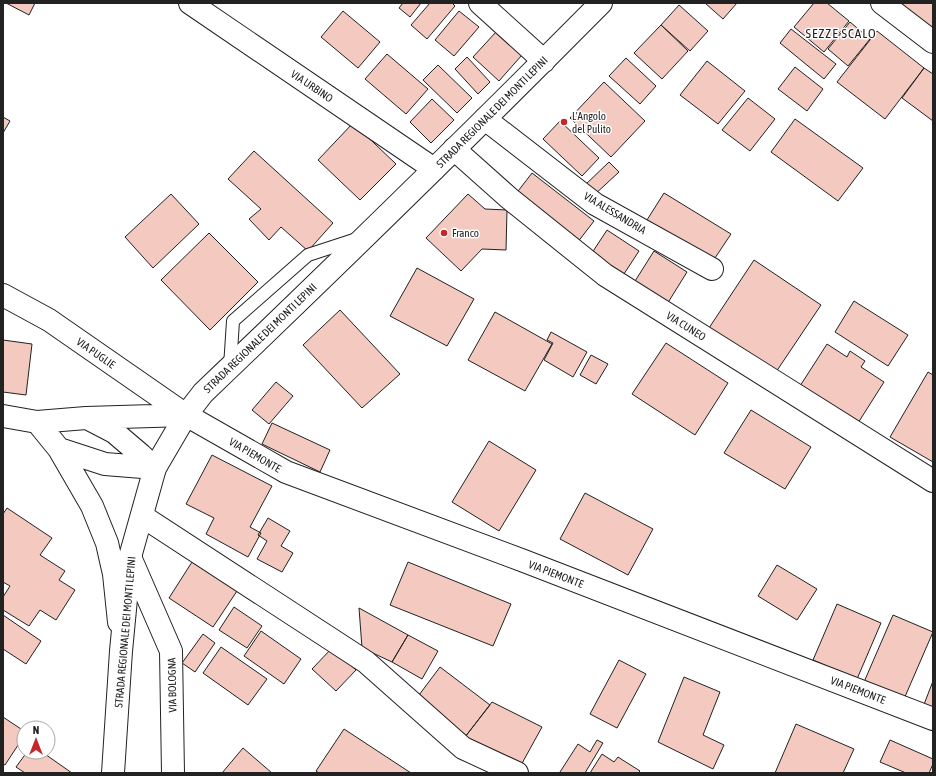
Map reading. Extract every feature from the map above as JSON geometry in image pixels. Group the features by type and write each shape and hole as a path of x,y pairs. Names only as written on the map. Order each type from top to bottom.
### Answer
{"street":[{"name":"VIA URBINO","path":"190,3 434,168"},
{"path":"480,3 544,61"},
{"name":"STRADA REGIONALE DEI MONTI LEPINI","path":"113,773 121,652 130,557 155,468 186,415 202,393 366,236 601,3"},
{"path":"882,3 933,42"},
{"name":"VIA ALESSANDRIA","path":"484,119 595,204 712,269"},
{"name":"VIA CUNEO","path":"454,149 509,198 605,275 933,481"},
{"name":"VIA PUGLIE","path":"3,295 48,320 186,415"},
{"path":"3,416 37,422 86,418 186,415"},
{"name":"VIA PIEMONTE","path":"186,415 286,472 524,561 933,719"},
{"path":"86,418 114,432 155,468"},
{"path":"37,422 60,449 92,506 107,543 114,574 121,652"},
{"path":"60,449 105,464 155,468"},
{"path":"142,516 366,662 463,748 517,773"},
{"name":"VIA BOLOGNA","path":"130,557 171,651 173,773"}],"lane":[{"path":"230,367 233,321 308,255 366,236"}],"building":[{"path":"6,3 35,3 29,15"},
{"path":"403,3 421,3 410,17 399,8"},
{"path":"430,3 452,3 455,6 427,39 411,25"},
{"path":"705,3 737,3 723,19"},
{"path":"814,3 827,3 849,21 824,52 794,27"},
{"path":"891,3 933,3 933,34"},
{"path":"679,5 708,31 690,51 661,25"},
{"path":"343,11 380,42 358,68 321,37"},
{"path":"459,11 479,27 454,56 435,40"},
{"path":"850,22 870,39 848,66 828,49"},
{"path":"661,25 688,51 662,79 634,53"},
{"path":"791,29 836,64 824,79 780,43"},
{"path":"877,31 924,68 885,119 837,82"},
{"path":"496,32 522,55 499,81 473,57"},
{"path":"387,54 428,89 406,114 365,79"},
{"path":"467,57 490,82 478,94 455,69"},
{"path":"626,58 656,86 640,104 609,76"},
{"path":"707,61 745,91 718,124 680,95"},
{"path":"438,65 472,98 457,113 423,80"},
{"path":"795,67 823,89 807,111 778,89"},
{"path":"924,68 933,74 933,121 902,98"},
{"path":"604,82 645,121 611,157 570,118"},
{"path":"748,98 775,119 750,151 722,130"},
{"path":"432,99 454,120 431,143 410,122"},
{"path":"3,117 10,121 3,133"},
{"path":"795,119 863,168 838,201 771,152"},
{"path":"560,121 599,158 582,176 543,139"},
{"path":"353,123 396,164 360,200 318,160"},
{"path":"254,151 333,223 308,251 281,227 269,240 249,219 261,209 228,179"},
{"path":"609,162 619,172 593,196 584,186"},
{"path":"532,173 594,221 577,243 515,195"},
{"path":"664,193 731,234 713,261 647,220"},
{"path":"171,194 199,224 153,268 125,237"},
{"path":"468,194 485,209 507,210 506,250 482,249 461,271 426,238"},
{"path":"607,230 639,251 620,280 588,259"},
{"path":"209,233 258,282 210,330 161,280"},
{"path":"654,251 687,272 664,309 630,289"},
{"path":"754,260 821,305 774,375 707,331"},
{"path":"417,268 474,299 447,346 390,316"},
{"path":"854,301 908,335 888,366 835,332"},
{"path":"340,310 400,374 362,408 303,345"},
{"path":"495,312 552,344 525,391 468,360"},
{"path":"551,332 587,352 573,377 544,360 553,343 547,340"},
{"path":"3,340 32,344 26,395 3,392"},
{"path":"666,343 728,383 695,435 632,394"},
{"path":"827,344 847,357 850,351 865,361 861,367 884,382 858,423 800,386"},
{"path":"591,355 608,364 596,384 580,375"},
{"path":"928,372 933,375 933,462 890,437"},
{"path":"276,382 293,396 269,424 252,410"},
{"path":"751,410 811,447 785,489 724,453"},
{"path":"272,423 330,450 320,472 262,444"},
{"path":"489,441 536,470 499,531 452,502"},
{"path":"212,455 272,486 250,527 261,533 248,557 206,534 214,518 186,504"},
{"path":"585,493 653,529 628,575 560,539"},
{"path":"7,508 52,538 40,555 65,571 59,580 75,590 56,620 40,610 29,626 3,610 3,597 10,586 3,582 3,514"},
{"path":"268,518 290,531 281,546 293,553 282,572 257,559 267,541 258,535"},
{"path":"192,562 237,591 213,627 169,598"},
{"path":"408,562 511,604 493,646 390,605"},
{"path":"777,565 817,589 797,620 758,596"},
{"path":"837,604 881,623 857,679 813,660"},
{"path":"234,607 262,626 247,648 219,630"},
{"path":"359,608 408,635 392,662 362,648"},
{"path":"3,615 41,641 26,664 3,649"},
{"path":"893,615 933,632 904,699 864,682"},
{"path":"261,631 301,659 284,684 244,656"},
{"path":"203,634 215,643 195,672 182,663"},
{"path":"408,635 438,651 422,679 392,662"},
{"path":"221,647 267,679 248,705 203,673"},
{"path":"332,648 356,670 336,691 312,669"},
{"path":"619,660 646,674 617,728 590,714"},
{"path":"440,667 490,705 465,737 416,699"},
{"path":"684,677 720,692 703,735 724,745 713,769 658,742"},
{"path":"933,681 933,710 923,707"},
{"path":"492,702 542,727 520,767 465,737"},
{"path":"3,717 16,726 16,748 5,765 3,764"},
{"path":"796,724 854,749 843,773 775,773"},
{"path":"344,729 411,773 319,773 316,771"},
{"path":"597,740 603,743 585,773 560,772 578,744 590,752"},
{"path":"890,740 933,759 933,764 929,773 906,773 880,762"},
{"path":"243,748 272,773 222,773"},
{"path":"602,754 614,762 618,757 640,771 638,773 590,773"},
{"path":"21,760 53,760 72,773 25,773 16,767"}],"place":[{"name":"L'Angolo del Pulito","path":"564,122"},
{"name":"Franco","path":"444,233"}],"district":[{"name":"SEZZE SCALO","path":"841,33"}]}
